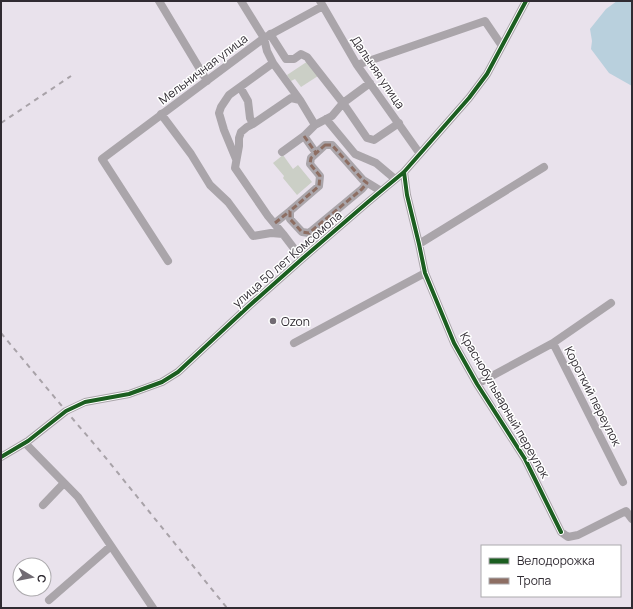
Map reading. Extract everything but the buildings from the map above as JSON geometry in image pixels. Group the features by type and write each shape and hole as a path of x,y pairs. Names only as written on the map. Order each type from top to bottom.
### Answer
{"street":[{"path":"159,1 207,81"},
{"path":"241,1 267,36 286,58 294,59 301,54 307,57 368,138 374,140 398,124"},
{"name":"улица 50 лет Комсомола","path":"1,457 25,443 66,411 85,402 129,394 162,382 178,372 302,259 404,172 469,98 487,74 526,1"},
{"name":"Мельничная улица","path":"168,261 102,159 267,36 322,4"},
{"name":"Дальняя улица","path":"322,4 357,65 420,154"},
{"path":"357,65 485,21 502,46"},
{"path":"267,36 267,51 273,63 300,100 315,125"},
{"path":"236,159 224,130 219,113 221,107 229,95 273,63"},
{"path":"282,152 304,136 315,125 332,116 343,103 370,83"},
{"path":"240,87 248,101 250,118 253,124"},
{"path":"300,100 291,98 241,132 235,168 268,216 302,259"},
{"path":"161,114 191,154 210,185 228,202 252,236 271,233 283,234"},
{"path":"326,119 356,154 376,163 395,179"},
{"path":"304,136 316,153"},
{"path":"275,223 319,186 320,176 310,164 311,158 325,145 332,145 363,180 381,191"},
{"path":"419,244 544,167"},
{"name":"Краснобульварный переулок","path":"404,172 407,195 425,273 454,343 477,384 525,459 561,532 568,537 578,535 629,509"},
{"path":"290,210 290,219 302,232 309,233 362,189 367,183"},
{"path":"316,228 326,238"},
{"path":"294,343 425,273"},
{"path":"477,384 553,343 611,303"},
{"name":"Короткий переулок","path":"553,343 623,482"},
{"path":"25,443 78,497 153,608"},
{"path":"43,505 64,483"},
{"path":"629,509 632,519"},
{"path":"49,600 111,546"}],"shaded area":[{"path":"308,61 318,76 301,87 295,79 291,81 287,75"},
{"path":"283,155 293,169 298,165 312,182 297,195 273,163"}],"water":[{"path":"617,1 632,1 632,86 609,73 591,49 592,41 590,29 606,9"}],"railway":[{"path":"1,123 71,76"},
{"path":"1,333 101,452 227,608"}],"marked path":[{"path":"304,136 316,153"},
{"path":"325,145 332,145 367,183 362,189 309,233 302,232 290,219 290,211 319,186 320,176 310,164 311,158 325,145"},
{"path":"275,223 290,211"}],"cycle path":[{"path":"1,457 28,441 66,411 85,402 129,394 162,382 178,372 302,259 404,172 469,98 487,74 526,1"},
{"path":"404,172 407,195 425,273 454,343 477,384 525,459 561,532"}],"place":[{"name":"Ozon","path":"273,321"}]}
